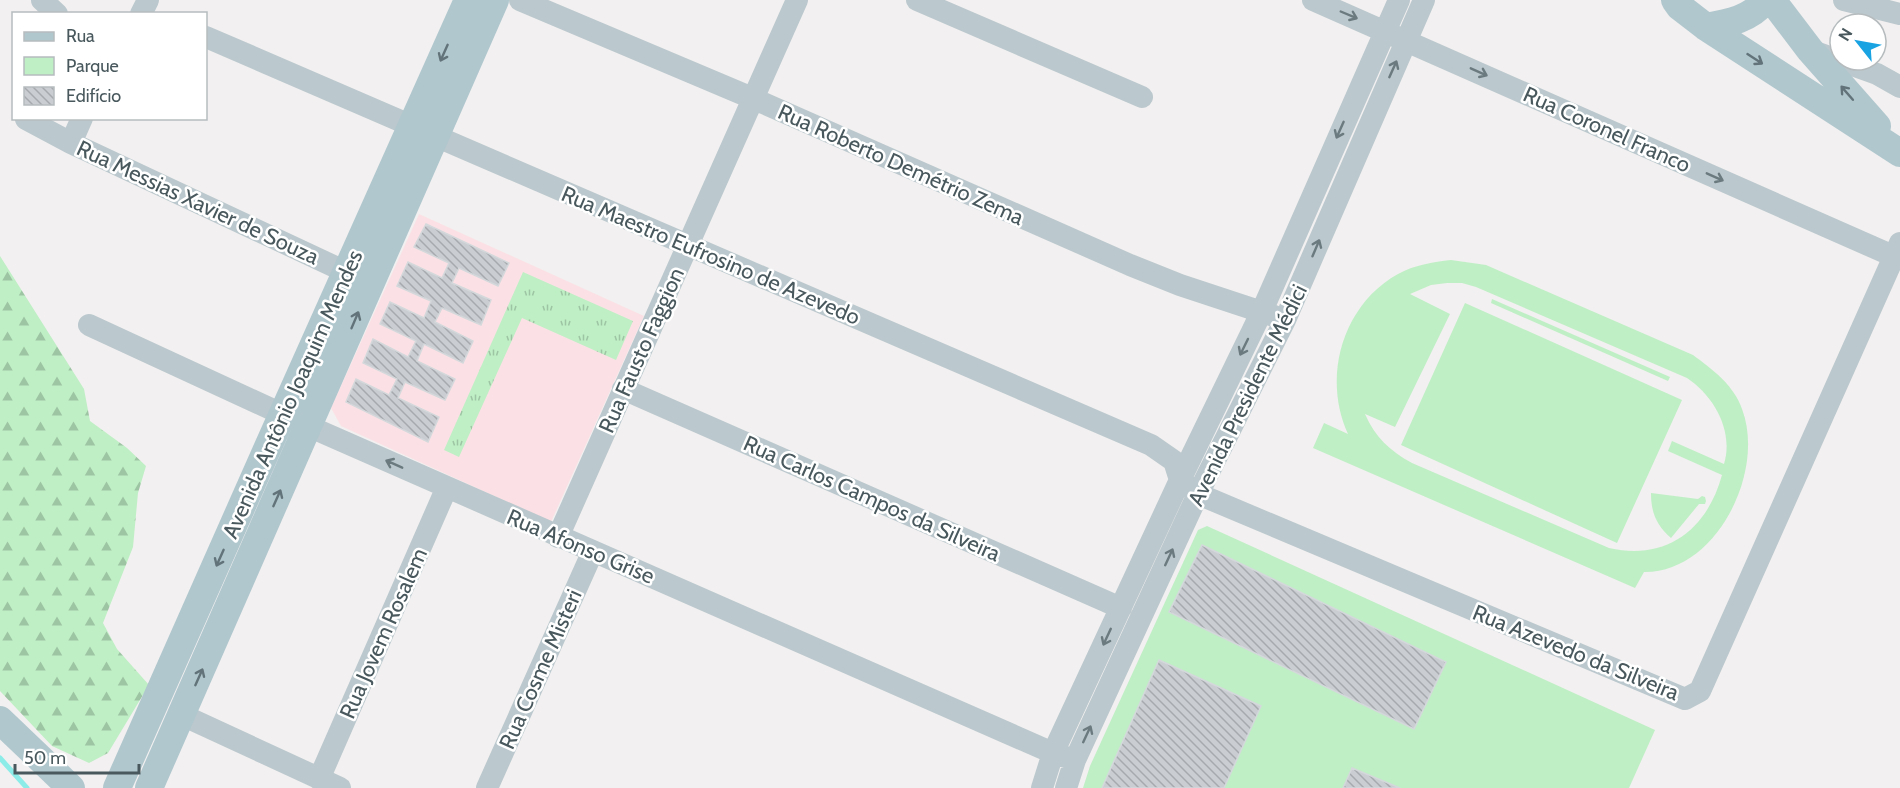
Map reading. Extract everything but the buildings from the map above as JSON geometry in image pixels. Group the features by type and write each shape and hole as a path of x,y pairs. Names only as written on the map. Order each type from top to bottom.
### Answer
{"main road":[{"name":"Avenida Antônio Joaquim Mendes","path":"424,131 468,0"},
{"name":"Avenida Antônio Joaquim Mendes","path":"149,788 182,715 296,421 358,277 424,131 495,0"},
{"path":"1706,27 1743,19 1758,9 1766,0"},
{"path":"1772,0 1810,50 1900,153"},
{"path":"1674,2 1706,27 1900,153"},
{"name":"Avenida Antônio Joaquim Mendes","path":"117,788 296,421"},
{"path":"0,720 71,788"}],"street":[{"path":"42,0 55,12"},
{"name":"Rua Roberto Demétrio Zema","path":"520,0 752,98 1130,265 1285,320"},
{"name":"Rua Fausto Faggion","path":"558,537 796,0"},
{"path":"917,0 1142,97"},
{"name":"Rua Coronel Franco","path":"1313,0 1898,253"},
{"name":"Avenida Presidente Médici","path":"1042,788 1053,753 1180,480 1262,311 1399,0"},
{"name":"Avenida Presidente Médici","path":"1066,788 1075,760 1198,494 1285,320 1424,0"},
{"path":"1844,0 1900,14"},
{"name":"Rua Maestro Eufrosino de Azevedo","path":"207,37 1151,445 1174,461 1180,480 1198,494"},
{"path":"1810,50 1877,74 1900,87"},
{"name":"Rua Messias Xavier de Souza","path":"28,120 70,143 358,277"},
{"path":"70,143 81,120"},
{"path":"1319,178 1341,188"},
{"name":"Rua Azevedo da Silveira","path":"1198,494 1684,699 1700,691 1898,253"},
{"name":"Rua Afonso Grise","path":"89,325 296,421 558,537 1053,753 1075,760"},
{"name":"Rua Carlos Campos da Silveira","path":"623,389 1121,608"},
{"name":"Rua Jovem Rosalem","path":"319,779 447,487"},
{"name":"Rua Cosme Misteri","path":"487,788 593,551"},
{"path":"182,715 340,788"}],"shaded area":[{"path":"419,214 644,316 551,522 341,426 331,408"}],"green space":[{"path":"0,256 84,389 90,421 127,448 146,466 138,493 133,547 103,623 117,649 149,685 108,753 89,763 52,746 0,691"},
{"path":"1451,260 1486,265 1693,355 1715,372 1734,392 1742,409 1748,434 1747,461 1741,489 1729,515 1713,537 1693,556 1670,568 1644,572 1635,588 1313,448 1324,423 1348,434 1340,412 1337,390 1338,367 1342,345 1351,323 1363,304 1379,287 1404,271 1417,266","holes":["1462,283 1687,378 1706,394 1724,427 1726,439 1724,464 1672,441 1668,451 1722,475 1715,494 1695,526 1666,545 1649,550 1630,551 1609,548 1412,463 1384,443 1373,430 1365,414 1395,427 1450,314 1410,294 1431,285"]},
{"path":"523,272 633,321 616,360 522,318 459,457 444,450"},
{"path":"1492,299 1670,377 1668,381 1491,303"},
{"path":"1465,303 1682,400 1617,543 1401,445"},
{"path":"1651,493 1698,499 1702,496 1706,501 1705,504 1699,504 1671,538 1655,518"},
{"path":"1207,526 1655,730 1629,788 1083,788 1090,766 1198,530"}],"waterway":[{"path":"0,758 27,788"}]}
